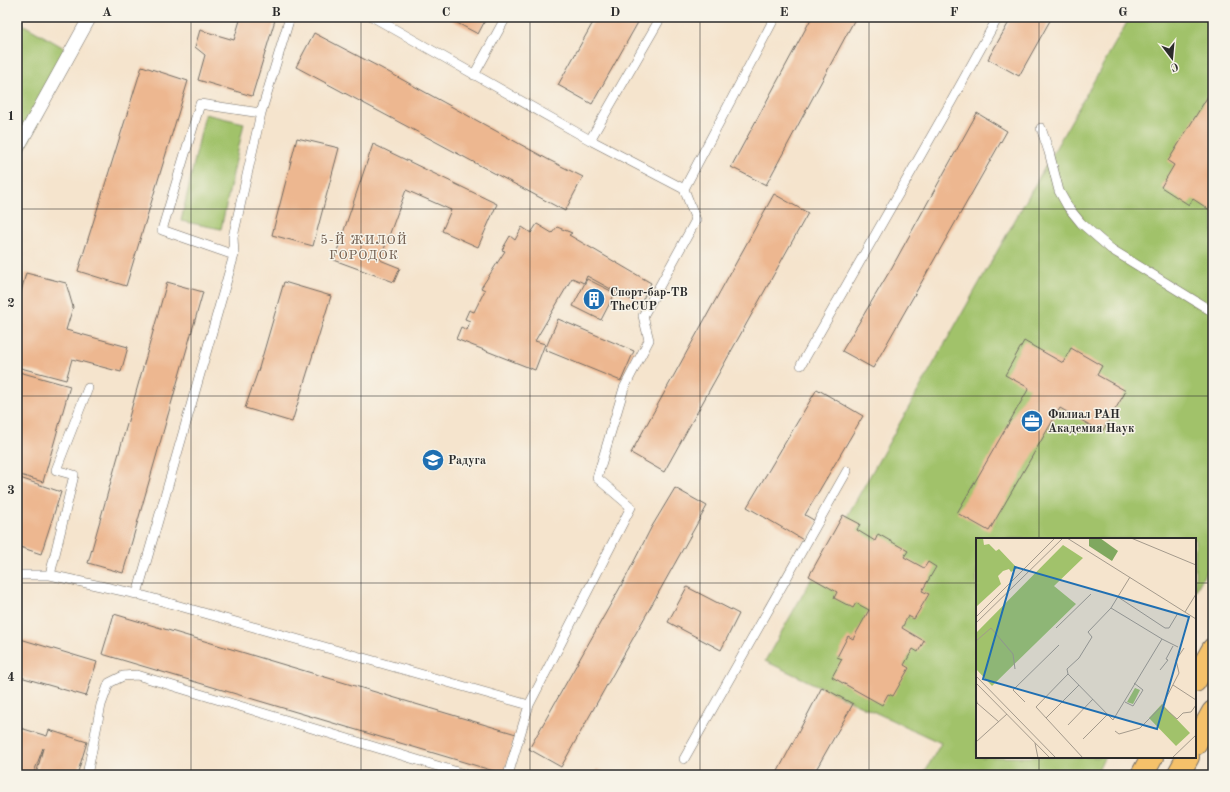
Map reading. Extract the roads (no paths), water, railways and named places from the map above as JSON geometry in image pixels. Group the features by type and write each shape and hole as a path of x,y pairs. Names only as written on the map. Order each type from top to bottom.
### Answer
{"main road":[{"path":"1196,679 1213,649"},
{"path":"1196,742 1213,712"},
{"path":"1142,775 1151,758"},
{"path":"1178,775 1187,758"}],"street":[{"path":"17,149 90,17"}],"lane":[{"path":"137,594 234,255 233,238 261,113 290,17"},
{"path":"373,17 590,140 684,189 696,220 643,316 649,340 624,388 597,478 631,507 529,705 508,775"},
{"path":"474,75 506,17"},
{"path":"590,140 661,17"},
{"path":"684,189 775,17"},
{"path":"801,364 948,109 998,17"},
{"path":"234,255 162,230 200,104 261,113"},
{"path":"1041,128 1059,191 1068,207 1081,223 1111,249 1213,312"},
{"path":"50,575 74,475 56,470 88,388"},
{"path":"684,759 846,471"},
{"path":"17,575 50,575 137,594 529,705"},
{"path":"87,775 101,705 109,683 123,676 137,674 467,775"}],"place":[{"name":"Спорт-бар-ТВ TheCUP","path":"594,299"},
{"name":"Филиал РАН Академия Наук","path":"1032,421"},
{"name":"Радуга","path":"433,460"}],"district":[{"name":"5-Й ЖИЛОЙ ГОРОДОК","path":"364,246"}]}
